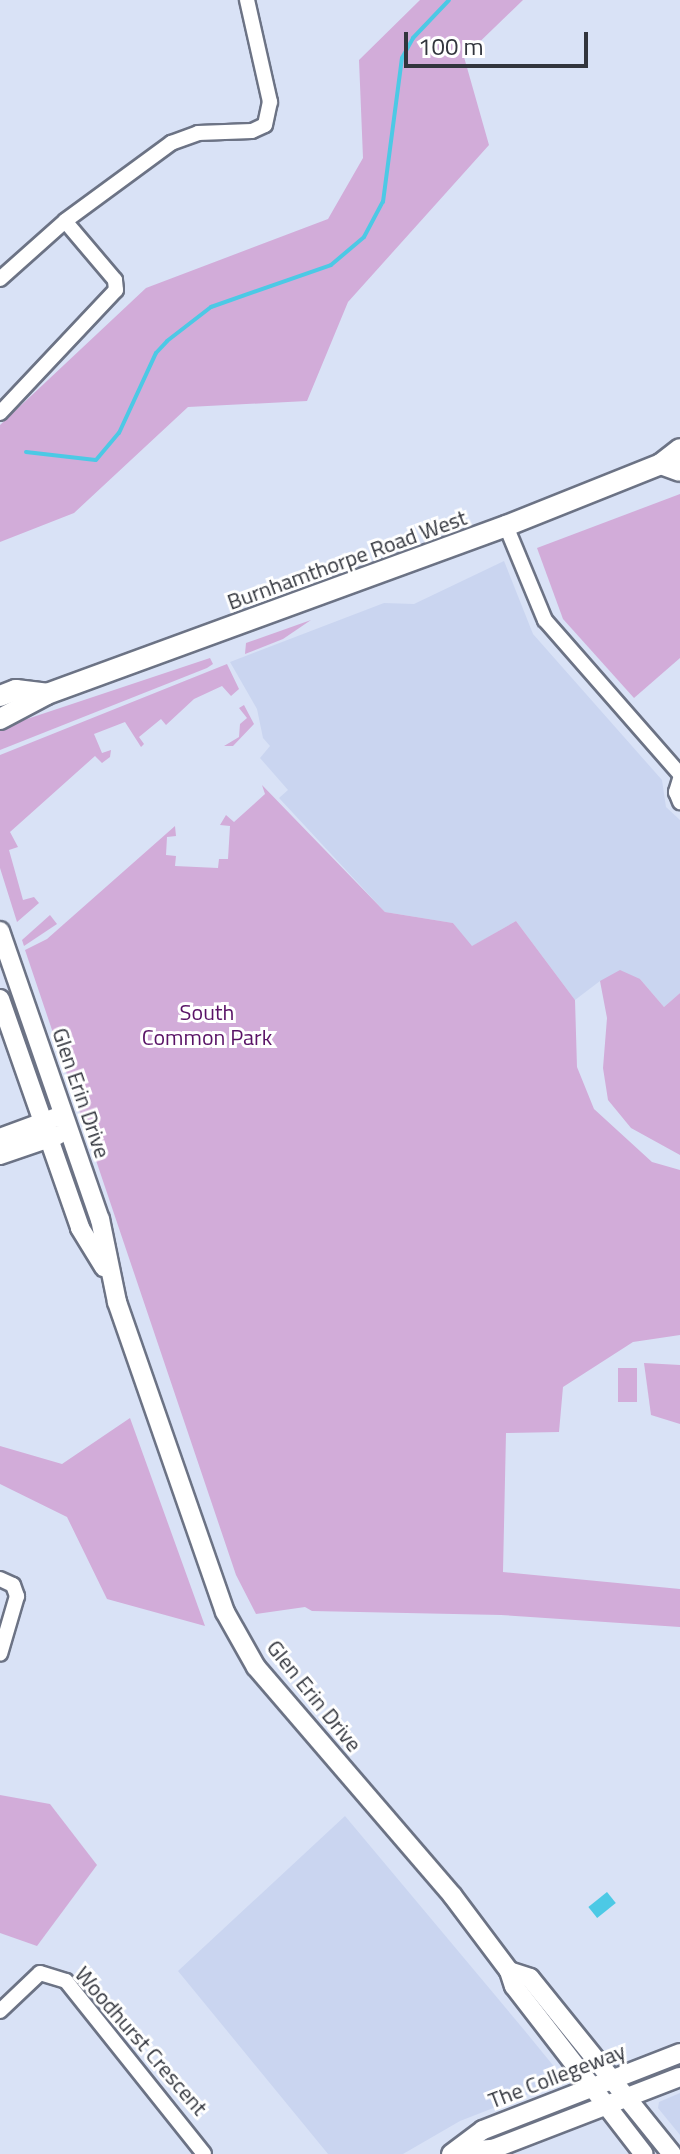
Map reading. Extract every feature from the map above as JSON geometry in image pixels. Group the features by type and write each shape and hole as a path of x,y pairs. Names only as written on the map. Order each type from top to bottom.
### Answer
{"main road":[{"name":"Burnhamthorpe Road West","path":"0,719 47,694 670,468 680,449"},
{"name":"Burnhamthorpe Road West","path":"0,696 16,690 47,694"}],"street":[{"path":"0,279 65,221 171,143 198,133 252,131 265,125 270,102 247,0"},
{"path":"0,413 116,290 115,280 65,221"},
{"path":"506,526 545,620 680,777 676,792 680,802"},
{"name":"Glen Erin Drive","path":"0,931 100,1219 108,1273 225,1612 256,1667 438,1878 509,1971 514,1986 644,2154"},
{"name":"Glen Erin Drive","path":"0,999 80,1228 108,1273"},
{"path":"0,1138 67,1123"},
{"path":"0,1155 46,1130"},
{"path":"0,1579 13,1585 17,1596 0,1654"},
{"name":"Glen Erin Drive","path":"509,1971 530,1978 672,2154"},
{"name":"Woodhurst Crescent","path":"0,2011 40,1973 66,1981 204,2154"},
{"name":"The Collegeway","path":"454,2153 483,2130 680,2053"},
{"name":"The Collegeway","path":"454,2153 493,2149 680,2077"}],"shaded area":[{"path":"504,561 533,634 662,780 666,807 680,820 680,993 664,1007 640,979 600,981 575,1000 516,921 471,947 453,923 385,912 279,798 288,790 260,758 270,746 263,738 257,709 230,662 384,603 414,604"},
{"path":"345,1816 565,2080 460,2121 403,2154 328,2154 178,1971"},
{"path":"680,2093 680,2135 658,2108 659,2102"}],"green space":[{"path":"420,0 523,0 464,57 489,145 348,302 307,401 188,407 74,513 0,542 0,425 146,288 328,219 363,158 359,60"},
{"path":"680,494 680,658 634,698 563,619 537,548"},
{"path":"311,620 283,639 245,654 246,643"},
{"path":"210,658 213,664 207,668 0,750 0,728"},
{"path":"227,664 239,689 231,696 222,686 194,699 166,725 161,719 139,737 144,744 141,747 125,722 94,734 102,753 111,750 110,757 102,763 95,756 10,832 18,847 9,850 23,900 34,897 39,903 17,922 0,868 0,755"},
{"path":"244,705 254,724 233,746 224,746 239,737 240,724 247,718 239,708"},
{"name":"South Common Park","path":"262,785 385,912 453,923 472,946 516,921 575,1000 577,1067 594,1109 652,1162 680,1170 680,1335 633,1342 563,1387 559,1432 506,1433 503,1572 680,1589 680,1627 501,1615 312,1611 305,1607 256,1614 236,1575 25,950 47,939 175,826 176,836 167,837 166,855 176,856 175,866 218,868 219,859 228,859 230,826 220,825 226,815 234,822 265,794"},
{"path":"50,915 57,924 24,946 22,940"},
{"path":"620,970 640,979 664,1007 680,993 680,1155 631,1128 608,1100 603,1068 607,1018 600,981"},
{"path":"644,1363 680,1365 680,1424 651,1415"},
{"path":"618,1368 637,1368 637,1402 618,1402"},
{"path":"130,1418 205,1626 107,1599 67,1517 0,1484 0,1446 62,1464"},
{"path":"0,1795 50,1804 97,1865 37,1946 0,1933"}],"water":[{"path":"607,1892 616,1903 597,1918 588,1907"}],"waterway":[{"path":"26,452 96,460 119,433 156,353 167,341 211,307 331,265 364,237 383,202 402,58 413,38 449,0"}]}
